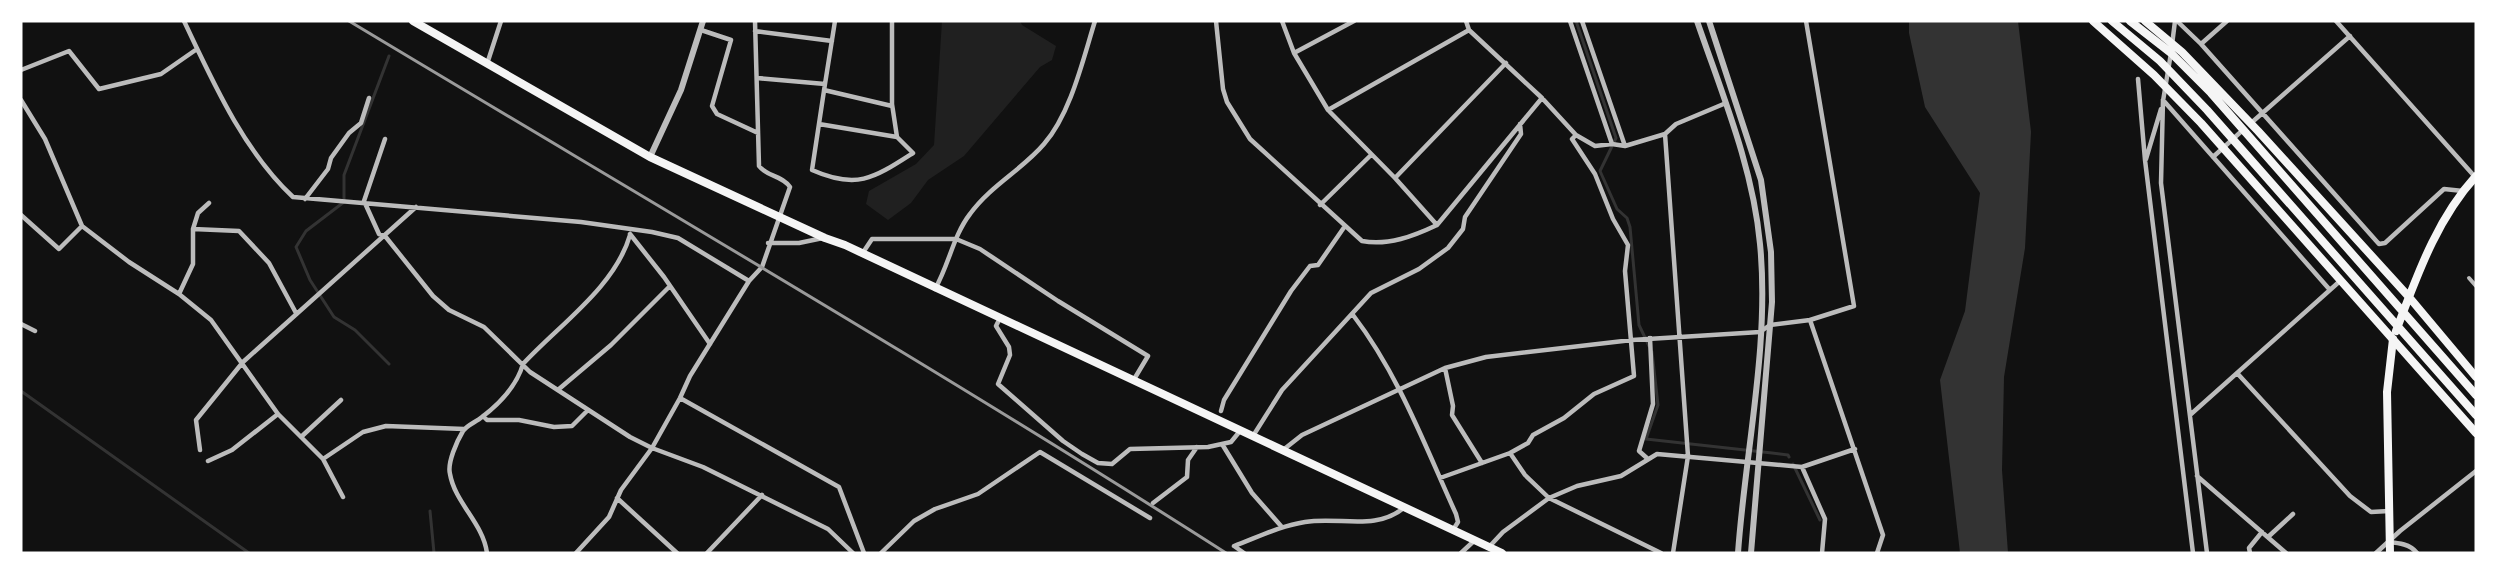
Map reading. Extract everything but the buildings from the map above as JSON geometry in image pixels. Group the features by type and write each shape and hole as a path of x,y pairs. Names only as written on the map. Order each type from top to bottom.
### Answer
{"highway":[{"path":"2093,21 2154,75 2231,157 2476,433"},
{"path":"2112,21 2160,62 2207,110 2476,415"},
{"path":"2130,21 2171,53 2211,93 2476,395"},
{"path":"2145,21 2182,52 2258,131 2409,297 2476,377"},
{"path":"2393,339 2422,261 2463,191 2476,177"}],"main road":[{"path":"413,21 650,158 862,254 1502,553"},
{"path":"2390,553 2388,542 2388,392 2393,339"}],"street":[{"path":"184,21 221,95 252,147 279,184 292,197 364,201 631,229 678,237 749,281"},
{"path":"486,65 501,21"},
{"path":"650,158 681,90 703,21"},
{"path":"576,553 609,517 617,498 652,448 690,376 749,281 762,267 768,243 790,187 785,180 761,170 759,166 755,21"},
{"path":"819,124 897,137 913,153 875,175 853,182 829,178 812,170 824,87 835,21"},
{"path":"892,21 892,106 897,137"},
{"path":"935,289 956,239 970,214 994,188 1044,145 1050,135 1067,104 1095,21"},
{"path":"1216,21 1223,89 1227,102 1250,139 1362,241 1378,244 1420,233 1437,225 1542,98"},
{"path":"1282,21 1294,53 1328,110 1395,178 1437,225"},
{"path":"1294,53 1354,21"},
{"path":"1466,21 1469,30 1542,98 1576,135 1595,146 1612,144 1625,146 1665,134 1676,124 1726,103"},
{"path":"1570,21 1612,144"},
{"path":"1582,21 1625,146"},
{"path":"1697,21 1751,184 1760,245 1760,332 1738,553"},
{"path":"1708,21 1761,180 1771,252 1770,325 1751,553"},
{"path":"1283,450 1302,435 1399,389 1445,368 1486,357 1650,338 1760,332 1770,325 1810,320 1854,306 1806,21"},
{"path":"2176,21 2201,44 2379,244 2385,243 2444,189 2463,191"},
{"path":"2145,160 2150,152 2163,100 2176,21"},
{"path":"2201,44 2227,21"},
{"path":"2336,21 2476,177"},
{"path":"701,30 731,40 712,106 717,114 758,133"},
{"path":"1328,110 1469,30"},
{"path":"755,32 832,41"},
{"path":"2213,157 2350,36"},
{"path":"21,70 69,51 99,89 161,74 198,49"},
{"path":"1395,178 1506,63"},
{"path":"757,78 824,87 892,106"},
{"path":"2138,79 2145,160 2193,553"},
{"path":"305,199 328,169 331,158 349,133 361,123 369,98"},
{"path":"21,100 45,139 82,226 129,262 179,294 211,320 278,414 322,459 343,497"},
{"path":"2163,100 2330,290"},
{"path":"2163,100 2161,183 2206,553"},
{"path":"1252,436 1282,390 1371,293 1419,269 1448,248 1463,229 1465,217 1521,134 1520,124"},
{"path":"1665,134 1688,456 1673,553"},
{"path":"1440,478 1510,453 1528,444 1533,435 1564,418 1594,394 1634,376 1625,271 1628,245 1613,219 1595,174 1572,139 1576,135"},
{"path":"385,139 364,201 379,234 385,236 433,296 449,310 484,327 530,372 630,437 652,448 703,467 828,529 853,553"},
{"path":"1320,205 1371,155"},
{"path":"179,294 193,264 193,229 198,213 209,203"},
{"path":"200,450 196,420 243,363 416,207"},
{"path":"21,215 59,249 82,226"},
{"path":"1221,411 1224,400 1291,291 1310,266 1318,266 1345,226"},
{"path":"193,229 239,231 269,263 296,313"},
{"path":"486,553 483,536 455,489 449,473 451,461 464,429 483,416 519,380 524,364 603,283 619,262 631,229"},
{"path":"630,235 670,286 710,344"},
{"path":"768,243 799,243 825,238"},
{"path":"862,254 872,239 956,239 980,249 1058,301 1148,356 1133,381"},
{"path":"2469,278 2476,286"},
{"path":"2190,415 2340,280"},
{"path":"559,389 611,345 670,286"},
{"path":"1353,315 1385,361 1399,389 1456,514 1458,522 1453,530"},
{"path":"1000,318 996,326 1009,347 1010,355 998,384 1063,441 1098,463 1112,464 1130,449 1197,447 1231,442 1240,431"},
{"path":"1810,320 1883,535 1877,553"},
{"path":"21,324 35,332"},
{"path":"1647,459 1639,451 1653,404 1650,338"},
{"path":"1445,368 1453,406 1452,415 1482,463"},
{"path":"2236,374 2350,496 2371,512 2389,511"},
{"path":"680,398 839,487 864,553"},
{"path":"301,437 341,400"},
{"path":"483,416 487,420 519,420 563,427 572,426 588,410"},
{"path":"208,461 232,450 278,414"},
{"path":"322,459 363,432 386,426 464,429"},
{"path":"1222,444 1252,493 1281,526"},
{"path":"1154,503 1187,477 1188,460 1197,447"},
{"path":"1489,547 1503,532 1549,498 1577,486 1622,476 1657,454 1802,467 1855,449"},
{"path":"881,553 914,521 935,509 978,494 1040,452 1150,518"},
{"path":"1510,453 1525,475 1549,498 1661,553"},
{"path":"1802,467 1825,519 1822,553"},
{"path":"2376,553 2476,471"},
{"path":"2197,476 2286,553"},
{"path":"707,553 762,495"},
{"path":"617,498 677,553"},
{"path":"1244,553 1234,546 1281,526 1326,520 1371,522 1394,516 1404,507"},
{"path":"2268,537 2293,514"},
{"path":"2250,553 2249,548 2262,532"},
{"path":"1461,553 1475,540"},
{"path":"2388,542 2401,544 2417,553"}],"shaded area":[{"path":"942,21 1020,21 1022,25 1056,46 1052,60 1040,67 964,156 928,180 911,203 888,220 866,204 869,191 916,164 934,145"},
{"path":"1909,21 2018,21 2031,132 2025,248 2004,377 2002,470 2008,553 1960,553 1940,380 1965,311 1980,193 1925,107 1909,33"}],"waterway":[{"path":"1576,21 1616,138 1600,171 1617,209 1627,218 1630,227 1639,325 1649,346"},
{"path":"389,56 344,175 344,202 306,231 296,247 310,280 334,317 355,330 389,364"},
{"path":"1652,352 1658,405 1646,439 1788,455 1789,457"},
{"path":"21,391 249,553"},
{"path":"1793,464 1820,520"},
{"path":"430,511 434,553"}],"railway":[{"path":"349,21 899,350 1226,553"}]}
